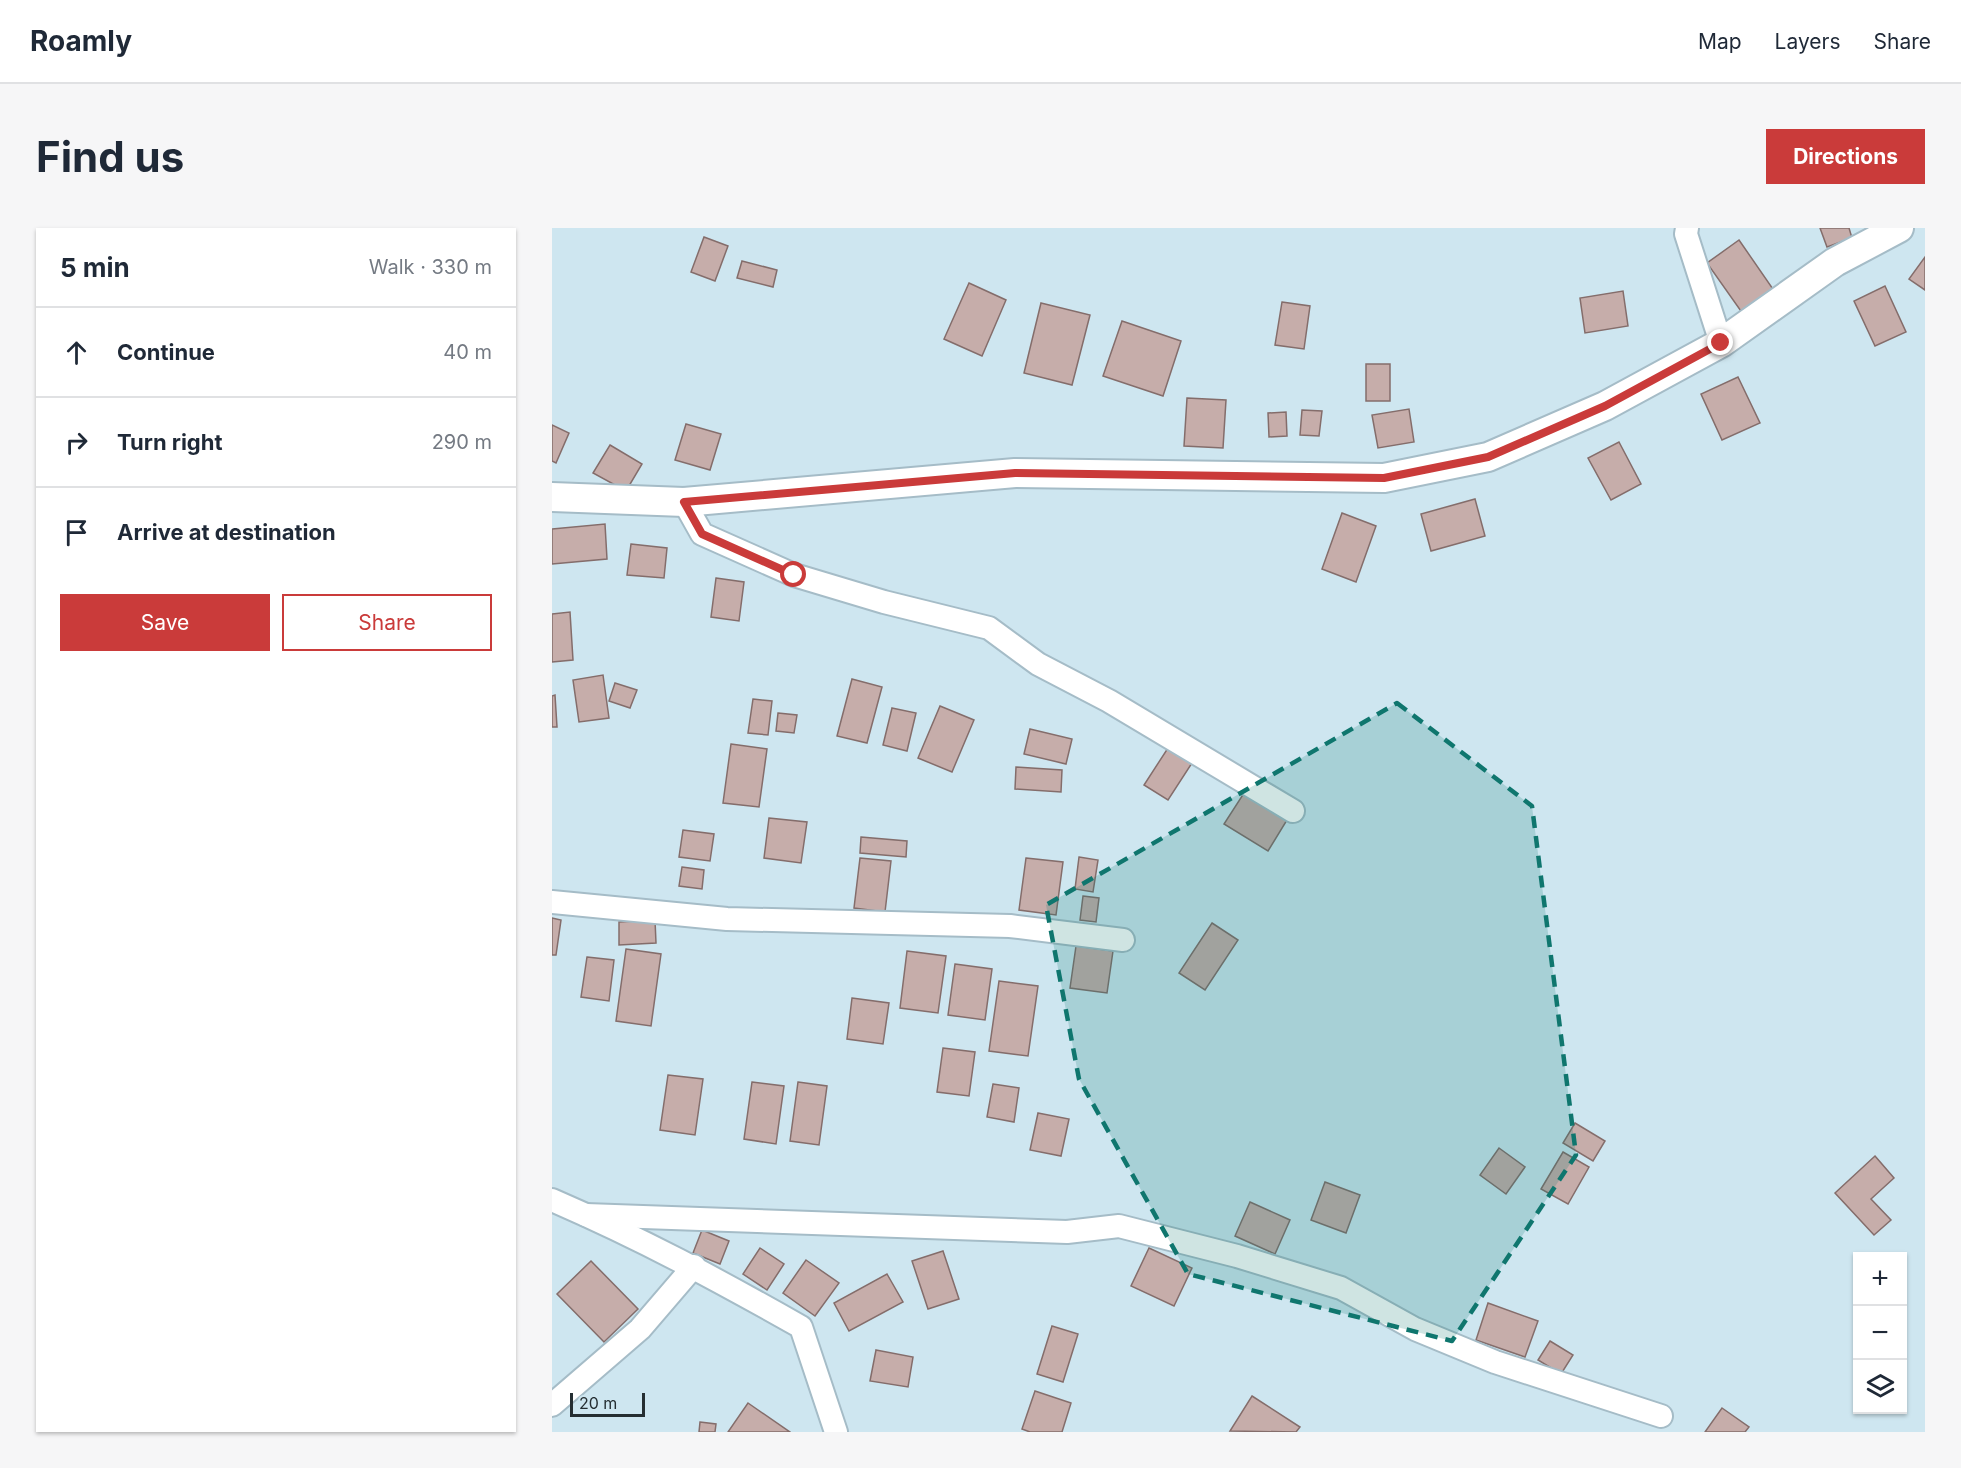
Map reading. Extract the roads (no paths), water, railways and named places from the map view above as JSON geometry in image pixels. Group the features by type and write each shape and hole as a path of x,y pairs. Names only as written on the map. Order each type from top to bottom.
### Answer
{"street":[{"path":"1687,228 1686,234 1721,343"},
{"path":"552,497 598,501 684,502 1015,473 1384,478 1488,457 1605,406 1721,343 1834,262 1899,228"},
{"path":"684,502 702,534 794,575 884,602 988,628 1038,664 1109,701 1293,812"},
{"path":"552,902 727,919 1010,926 1123,940"},
{"path":"552,1200 694,1266 801,1327 836,1432"},
{"path":"586,1215 1067,1232 1119,1226 1237,1256 1341,1288 1415,1329 1495,1362 1661,1416"},
{"path":"552,1406 640,1329 694,1266"}]}
